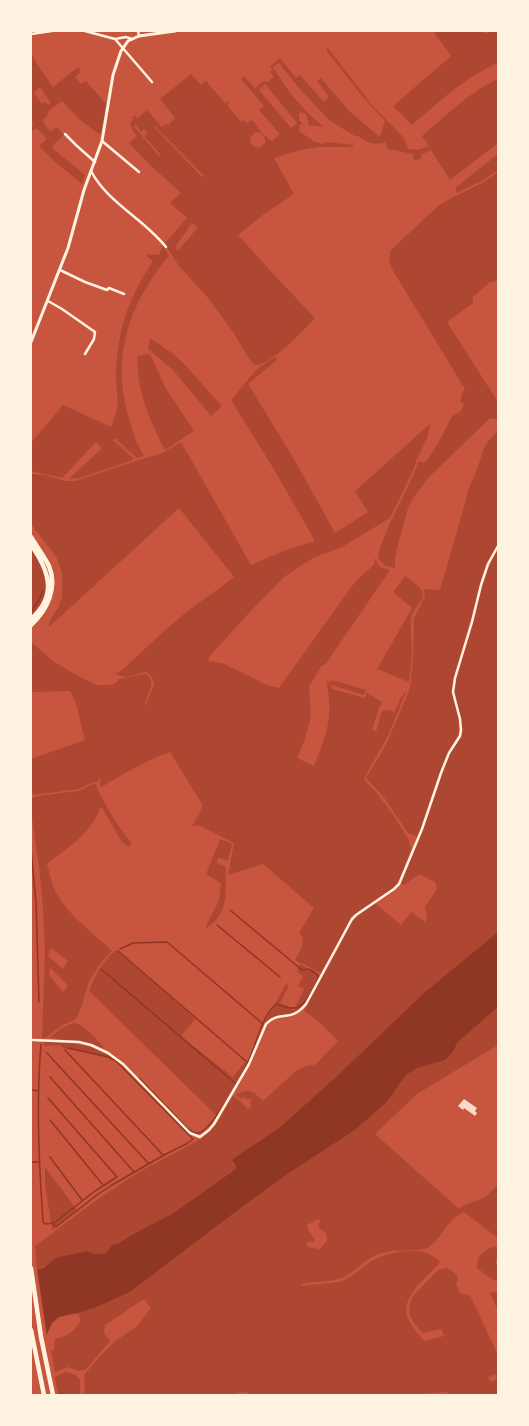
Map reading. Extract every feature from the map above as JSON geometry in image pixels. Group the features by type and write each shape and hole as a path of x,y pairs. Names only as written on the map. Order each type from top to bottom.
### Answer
{"highway":[{"path":"31,537 48,566 52,583 51,593 47,605 42,614 31,625"},
{"path":"31,545 43,564 48,582 45,601 40,610 31,619"},
{"path":"31,1268 37,1312 53,1395"},
{"path":"31,1330 44,1395"}],"street":[{"path":"31,34 52,31"},
{"path":"85,31 115,39 132,39"},
{"path":"138,31 139,36"},
{"path":"31,342 68,248 82,197 102,141 112,79 122,48 132,39 139,36 175,31"},
{"path":"115,39 152,82"},
{"path":"65,134 95,162"},
{"path":"102,141 138,172"},
{"path":"91,170 101,186 120,206 147,227 166,247"},
{"path":"60,270 85,282 107,290 109,288 124,294"},
{"path":"48,301 95,332 94,339 85,354"},
{"path":"33,1040 79,1042 108,1052 123,1064 190,1133 200,1137 209,1130 249,1064 266,1024 270,1019 295,1015 301,1010 306,1004 334,955 352,919 382,896 394,889 402,879 449,753 460,736 460,719 453,692 455,678 472,622 481,585 488,564 498,546"}],"shaded area":[{"path":"433,31 483,31 485,34 491,31 498,31 498,63 474,75 442,99 412,125 393,106 451,56"},
{"path":"328,48 372,105 404,138 408,149 411,150 429,146 422,136 468,97 487,84 498,79 498,143 450,180 431,150 421,155 422,158 414,161 413,154 388,149 385,142 378,144 371,143 358,136 355,136 330,121 299,88 279,63 273,67 296,100 324,127 309,125 306,114 301,112 299,114 299,120 303,124 300,124 299,131 315,142 323,144 325,142 353,145 353,147 319,147 300,150 274,158 294,194 264,214 238,235 315,318 278,354 261,364 255,365 250,360 233,332 209,299 179,266 166,246 166,242 187,218 170,203 181,193 150,165 129,143 137,136 130,123 134,116 138,118 147,110 162,127 166,124 168,125 175,118 160,99 191,74 201,85 206,81 225,103 228,101 229,103 227,105 241,122 244,120 247,123 252,120 263,134 272,141 280,134 259,110 264,106 241,79 244,76 255,88 264,81 268,82 274,77 270,72 273,70 270,66 280,58 296,78 300,75 324,102 329,97 317,81 321,78 349,111 380,137 385,121 362,96 326,50","holes":["265,84 297,123 291,128 259,90","136,124 141,132 144,129 148,133 144,136 161,155 159,156 134,126","155,126 204,176 202,177 154,127","255,132 261,133 265,139 265,143 260,147 255,147 250,143 251,137","192,223 198,227 178,251 175,247"]},
{"path":"31,53 53,87 78,67 81,71 75,77 81,84 86,81 106,104 101,134 80,120 62,101 47,112 48,115 42,120 50,132 57,127 64,135 53,145 52,148 85,175 82,184 53,160 39,146 47,139 37,128 31,132 31,128 34,125 31,122","holes":["40,87 51,103 48,105 45,102 42,104 34,93"]},
{"path":"498,154 498,170 485,179 457,193 455,188"},
{"path":"498,172 498,281 490,282 473,297 473,303 447,322 498,402 498,420 490,418 429,477 413,498 408,508 397,548 395,568 389,567 380,561 378,555 392,519 419,461 424,463 429,458 452,416 460,412 464,405 460,401 462,397 461,395 465,389 392,269 389,260 390,251 438,206 484,182"},
{"path":"163,245 169,256 156,272 139,300 126,335 123,353 122,372 126,409 136,439 144,456 137,458 115,438 113,440 133,458 133,460 80,478 69,479 102,448 96,442 62,478 31,471 31,443 63,405 111,427 117,409 117,354 123,325 138,287 153,261 146,256 148,254 159,255"},
{"path":"150,338 172,353 184,364 222,406 211,416 173,370 148,349"},
{"path":"150,354 165,387 194,431 165,450 149,416 139,382 137,356"},
{"path":"275,357 277,360 248,384 295,461 335,533 368,512 355,491 431,423 427,438 412,473 390,518 342,547 313,558 284,577 209,657 208,661 222,663 267,685 279,688 352,586 374,565 375,558 380,567 390,570 325,665 322,665 309,687 311,716 305,739 297,758 314,766 319,754 326,734 329,714 326,680 330,682 331,680 366,690 364,695 331,685 332,689 365,698 367,693 384,703 382,702 379,708 372,730 376,732 382,711 390,710 394,713 400,699 407,690 386,740 364,780 375,791 392,813 409,840 411,850 400,881 395,887 360,910 350,919 321,973 295,960 303,943 302,936 299,933 314,908 263,864 228,875 234,843 201,826 195,825 192,827 202,808 202,804 170,752 143,764 100,788 100,773 98,782 78,789 34,795 31,792 31,759 85,740 76,704 70,691 31,692 31,642 53,661 97,685 110,685 116,683 119,679 145,674 151,680 151,684 145,707 154,684 152,677 146,672 126,677 115,674 122,670 184,614 234,577 179,508 49,627 49,622 59,606 62,597 62,573 57,558 31,524 31,474 45,475 65,481 76,481 162,453 181,442 251,565 283,551 315,541 275,471 231,400 256,370"},
{"path":"498,431 498,544 486,565 454,678 453,694 458,714 459,733 439,775 418,837 408,833 383,796 366,778 386,745 410,688 413,661 414,618 425,596 424,589 440,590 468,490 478,467 483,450 489,440"},
{"path":"31,548 42,566 46,582 43,599 31,617 32,573"},
{"path":"498,548 498,932 394,1022 279,1128 234,1158 233,1163 236,1166 236,1169 172,1214 111,1247 106,1253 95,1254 87,1251 59,1257 54,1259 47,1266 37,1270 35,1246 98,1199 139,1172 201,1139 214,1127 233,1096 248,1109 252,1105 250,1103 252,1100 249,1098 248,1100 244,1097 242,1099 235,1095 250,1091 263,1101 297,1070 312,1064 314,1066 338,1041 318,1021 304,1011 351,923 358,915 375,903 401,925 411,912 425,922 427,917 425,907 437,889 435,882 419,874 404,885 401,884 419,840 445,765 450,753 461,736 461,719 454,691 456,680 486,574"},
{"path":"405,576 418,586 423,593 422,598 413,612 411,620 412,656 409,682 377,669 412,608 393,592"},
{"path":"96,784 102,799 132,844 129,847 122,842 102,808 100,808 91,825 85,832 47,864 54,889 63,903 76,918 112,951 100,964 89,981 76,1019 61,1026 45,1038 42,1038 45,953 43,907 31,811 31,798 43,795 79,791","holes":["51,948 68,961 63,969 48,956","50,967 68,986 63,992 49,975"]},
{"path":"220,839 232,844 228,860 218,858 217,863 226,867 225,901 219,916 206,928 219,900 221,883 206,874"},
{"path":"498,932 498,1007 458,1042 452,1053 445,1060 417,1068 406,1075 386,1103 355,1130 286,1175 130,1292 97,1307 59,1317 52,1323 31,1370 31,1271 44,1268 54,1259 59,1257 87,1251 95,1254 106,1253 112,1245 117,1244 172,1214 236,1169 236,1166 232,1160 234,1158 279,1128 336,1077 424,993"},
{"path":"116,950 195,1019 181,1036 183,1038 233,1077 245,1062 248,1063 217,1116 89,991 100,969"},
{"path":"300,964 320,976 309,997 297,1012 272,1018 264,1023 286,984 289,986 280,1003 294,1010 304,989 298,986 303,976 297,971"},
{"path":"498,1007 498,1045 417,1094 375,1134 458,1208 485,1197 498,1185 498,1238 464,1212 453,1219 428,1248 419,1250 390,1251 379,1254 368,1259 354,1271 339,1279 301,1284 302,1286 342,1281 353,1275 370,1262 383,1256 398,1252 413,1251 427,1253 440,1261 439,1264 416,1288 407,1303 406,1310 409,1321 424,1341 444,1336 442,1329 422,1333 410,1316 409,1307 413,1296 436,1272 447,1268 455,1273 458,1278 456,1284 461,1294 470,1295 498,1355 498,1377 496,1377 495,1374 488,1377 491,1382 498,1379 498,1395 448,1395 447,1392 402,1395 255,1395 242,1392 234,1395 84,1395 84,1375 114,1342 137,1326 151,1308 144,1299 105,1325 104,1333 110,1341 85,1370 79,1371 68,1367 55,1372 51,1351 54,1350 55,1339 67,1335 77,1327 81,1320 78,1313 97,1307 130,1292 286,1175 355,1130 386,1103 406,1075 417,1068 452,1053 458,1042","holes":["318,1219 320,1221 318,1226 325,1232 327,1241 320,1249 308,1247 307,1242 314,1242 315,1240 308,1230 307,1225"]},
{"path":"73,1023 86,1029 105,1049 79,1041 49,1038 60,1029"},
{"path":"44,1042 89,1047 106,1053 114,1058 63,1048 60,1045 44,1046"},
{"path":"45,1167 77,1210 52,1230 45,1184"},
{"path":"498,1246 498,1258 496,1259 496,1264 498,1265 498,1282 477,1268 477,1263 480,1256 486,1250"},
{"path":"490,1293 498,1293 498,1311"},
{"path":"66,1372 76,1375 80,1380 80,1395 58,1395 55,1377"}],"pier":[{"path":"37,1268 47,1337 32,1371 31,1269"}],"building":[{"path":"464,1099 477,1108 475,1111 477,1113 475,1116 464,1108 463,1110 458,1106"}],"waterway":[{"path":"31,612 43,591"},
{"path":"31,850 36,902 39,1002"},
{"path":"139,1078 187,1128 197,1133 204,1130 211,1123 233,1090 248,1062 263,1023 271,1009 276,1004 290,1008 298,1007 306,1001 312,991 319,977 317,974 309,969 302,970 230,910"},
{"path":"217,925 280,977"},
{"path":"120,949 133,943 167,942 263,1024"},
{"path":"118,951 247,1062"},
{"path":"101,969 236,1084"},
{"path":"41,1044 39,1066 39,1133 40,1177 43,1221 45,1224 54,1223 95,1191 117,1177 48,1098"},
{"path":"52,1223 56,1227 112,1185 193,1139 116,1061 108,1057 68,1048"},
{"path":"65,1050 163,1155"},
{"path":"47,1053 149,1164"},
{"path":"50,1077 134,1172"},
{"path":"32,1090 39,1091"},
{"path":"50,1120 103,1185"},
{"path":"50,1157 82,1200"},
{"path":"31,1162 39,1162"}]}
